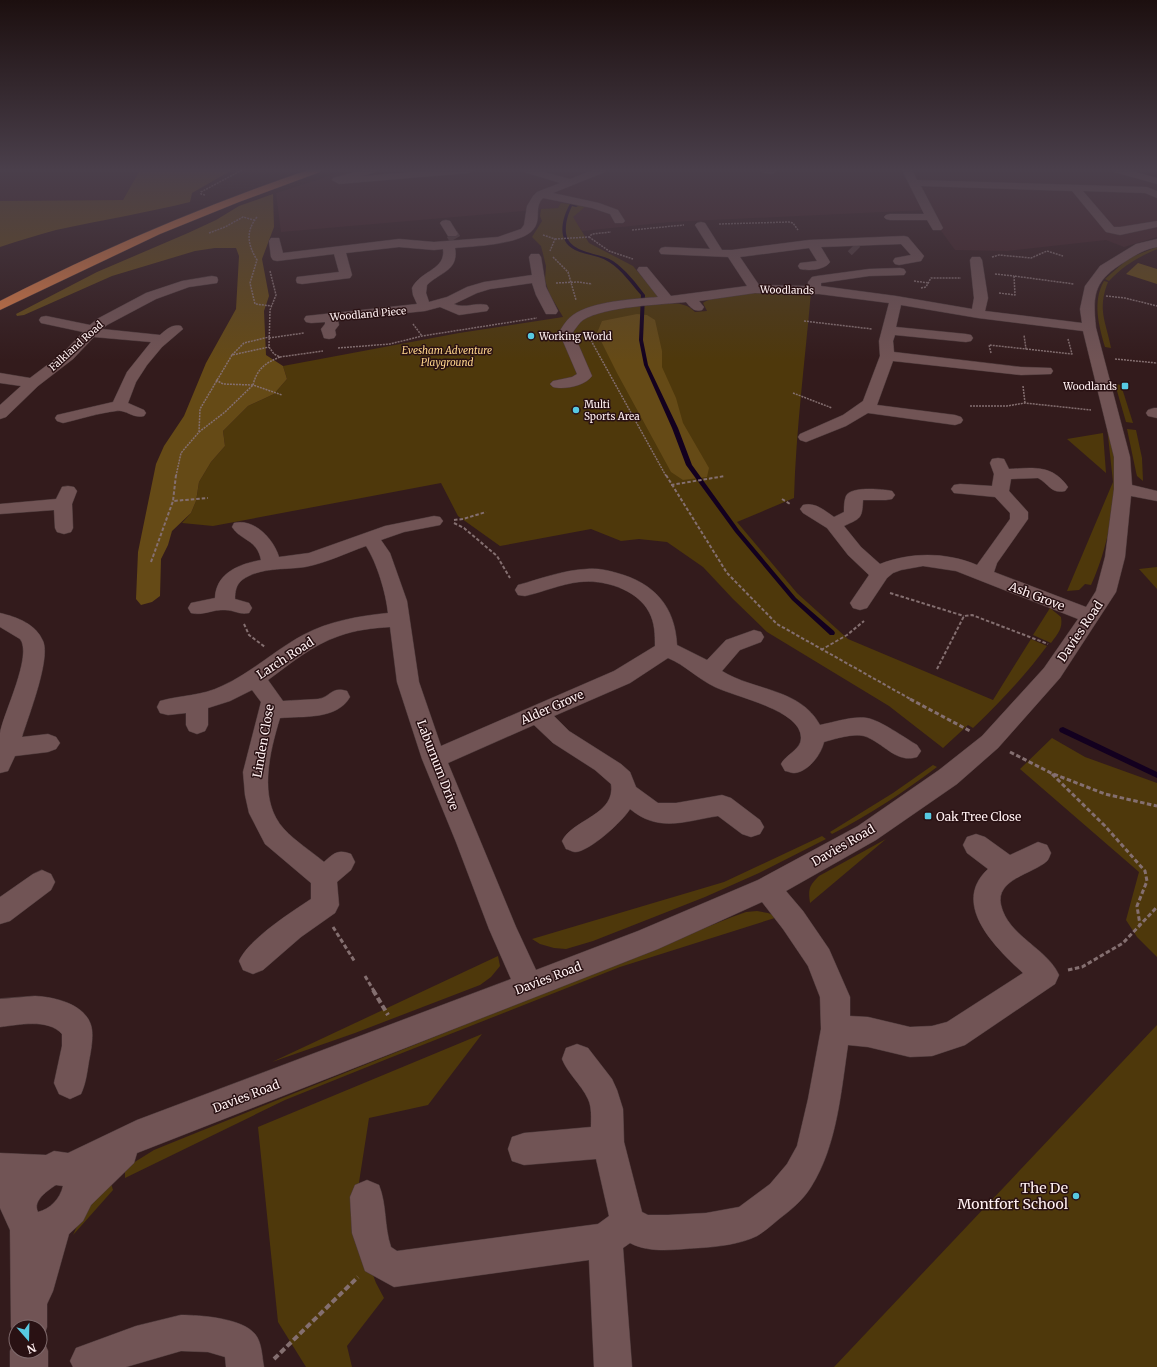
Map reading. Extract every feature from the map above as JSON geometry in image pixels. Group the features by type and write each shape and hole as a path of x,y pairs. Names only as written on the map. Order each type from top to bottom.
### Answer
{"highway":[{"path":"0,306 81,266 151,234"}],"street":[{"path":"450,234 453,241"},
{"path":"275,242 277,257 318,251 399,243 434,246 453,241 499,240 518,234"},
{"path":"706,234 718,253"},
{"path":"845,234 856,251"},
{"path":"664,251 732,254 765,245 813,244 856,251 904,240 918,256 918,258 900,266 879,271 863,272 817,280 814,282 816,290"},
{"name":"Woodland Piece","path":"425,308 418,292 420,284 446,265 449,260 453,241"},
{"name":"Davies Road","path":"29,1319 25,1210 26,1188 38,1176 65,1178 137,1136 240,1098 648,940 767,888 867,832 909,805 948,777 990,742 1052,673 1106,592 1115,557 1124,489 1122,457 1097,357 1078,330 1087,309 1090,290 1104,269 1122,256 1140,247 1157,243"},
{"path":"804,266 822,264 824,262 813,244"},
{"path":"302,280 346,275 339,249"},
{"path":"732,254 755,289"},
{"path":"535,258 538,271 538,281 551,311"},
{"path":"976,260 981,298 978,314"},
{"path":"643,270 668,300"},
{"name":"Falkland Road","path":"0,414 33,382 68,356 92,331 120,311 183,280 212,280"},
{"name":"Woodland Piece","path":"311,319 329,327 425,308 489,285 538,281"},
{"name":"Woodlands","path":"578,317 589,311 668,300 694,302 755,289 816,290 896,300 978,314 1022,319 1078,330"},
{"path":"806,437 827,429 850,417 865,408 870,403 887,356 886,341 896,300"},
{"path":"442,303 459,310 482,308"},
{"path":"558,384 576,381 585,376 566,332 578,317"},
{"path":"46,320 92,331 162,339"},
{"path":"120,405 124,390 132,374 148,353 162,339 176,329"},
{"path":"888,330 966,338"},
{"path":"887,356 994,368 1046,371"},
{"path":"0,378 33,382"},
{"path":"63,418 120,405 138,413"},
{"path":"865,408 955,420"},
{"path":"983,575 988,562 1019,519 1018,512 1000,492 1000,468 1046,475 1059,487"},
{"path":"960,489 1000,492"},
{"path":"1124,489 1157,496"},
{"path":"834,524 853,515 854,497 862,494 886,495"},
{"path":"0,509 65,497 64,528"},
{"path":"809,509 834,524 843,539 869,565 876,580"},
{"path":"234,606 224,593 228,584 235,576 247,570 314,558 388,531 434,521"},
{"path":"240,527 266,545 270,554 271,565"},
{"name":"Laburnum Drive","path":"370,538 380,553 397,601 408,682 434,758 503,929 528,986"},
{"name":"Ash Grove","path":"860,603 876,580 886,569 896,565 923,560 960,565 1091,616"},
{"path":"525,590 576,576 588,575 601,575 620,580 638,590 655,604 665,626 666,649 689,659 722,681 751,693 778,701 800,714 811,728 813,735 811,744 805,755 792,764"},
{"path":"198,608 234,606"},
{"name":"Larch Road","path":"168,707 197,715 306,642 343,627 373,621 399,619"},
{"path":"0,620 13,624 28,635 33,641 34,656 3,756"},
{"path":"708,671 733,645 754,637"},
{"name":"Alder Grove","path":"434,758 622,677 666,649"},
{"name":"Linden Close","path":"254,678 272,702 255,772 257,795 261,813 274,836 333,870 325,905"},
{"path":"271,710 318,707 328,704 339,696"},
{"path":"537,714 560,737 602,762 618,775 622,781 626,793 652,811 670,813 690,812 710,806 722,805 751,827"},
{"path":"813,735 847,728 867,727 908,751"},
{"path":"3,756 48,743"},
{"path":"575,841 594,829 614,812 626,793"},
{"path":"976,845 1008,869"},
{"path":"836,1029 868,1032 910,1042 932,1041 954,1035 1045,975 1003,935 987,909 986,897 990,884 1008,869 1038,853"},
{"path":"0,912 42,882"},
{"path":"367,1197 369,1232 377,1259 394,1269 616,1231 645,1232 706,1230 746,1223 782,1196 799,1176 812,1150 824,1099 836,1029 835,997 819,958 793,920 767,888"},
{"path":"253,961 291,928 325,905"},
{"path":"0,1013 47,1011 62,1015 69,1020 77,1029 77,1046 70,1083"},
{"path":"577,1059 602,1090 607,1109 608,1142 616,1231 613,1367"},
{"path":"524,1149 608,1142"},
{"path":"0,1170 65,1178"},
{"name":"Davies Road","path":"25,1210 69,1212 74,1205 65,1178"},
{"path":"89,1361 136,1345 181,1333 208,1334 230,1339 253,1359"}],"path":[{"path":"247,234 250,247 257,260 250,283 255,304 272,306"},
{"path":"535,234 554,239 589,237 597,245 611,252 636,260 648,260 664,251"},
{"path":"554,239 550,252 568,272 579,312 578,325 591,338 607,367 618,392 671,485 698,525 727,573 777,624 990,742 1051,772 1105,794 1157,806"},
{"path":"976,260 999,256 1031,258 1047,251 1063,256"},
{"path":"919,288 926,287 931,278 980,285 1015,295 1014,276 1090,290 1157,306"},
{"path":"538,281 592,284"},
{"path":"913,281 929,283"},
{"path":"1022,319 1026,349"},
{"path":"804,321 888,330"},
{"path":"200,432 200,409 238,345 247,340 269,338 329,327"},
{"path":"994,368 990,345 1072,354 1078,330"},
{"path":"232,355 269,346"},
{"path":"151,562 155,548 168,520 173,501 175,480 181,453 200,432 225,412 253,385 255,373 265,362 280,357"},
{"path":"1097,357 1157,363"},
{"path":"216,380 223,384 253,385 282,395"},
{"path":"793,393 850,417"},
{"path":"970,406 1007,406 1025,403 1111,412"},
{"path":"671,485 725,476"},
{"path":"173,501 208,498"},
{"path":"486,512 463,519 448,521 464,528 497,556 508,577 525,590"},
{"path":"876,580 964,616 972,615 1067,651"},
{"path":"822,650 847,635 864,622 860,603"},
{"path":"234,606 248,636 282,659"},
{"path":"937,669 964,616"},
{"path":"1051,772 1105,826 1145,871 1147,881 1137,906 1140,925"},
{"path":"325,905 335,932 355,962"},
{"path":"1045,975 1082,967 1123,943 1157,907"},
{"path":"365,976 400,1036"},
{"path":"253,1359 377,1259"}],"shaded area":[{"path":"0,234 43,234 28,238 0,247"},
{"path":"186,234 271,234 262,259 269,296 264,311 266,355 283,366 287,379 274,394 248,406 223,431 225,446 211,462 199,482 196,501 191,513 172,531 168,545 161,559 160,596 152,602 141,605 136,599 138,552 156,464 164,446 184,416 206,363 236,309 239,256 236,248 215,248 195,251 112,276 24,315 17,316 16,314 97,272"},
{"path":"943,234 1157,234 1157,237 1124,247 1106,240 1007,251 955,250"},
{"path":"1138,263 1157,269 1157,284 1126,274"},
{"path":"637,314 647,315 655,320 662,351 662,367 676,398 683,423 709,468 707,477 683,480 671,472 597,333 602,321"}],"green space":[{"name":"Evesham Adventure Playground","path":"534,234 583,234 589,243 633,266 665,304 681,304 695,312 707,311 703,303 724,296 755,293 811,292 799,421 794,498 737,522 797,593 848,639 993,700 1031,639 1047,646 1012,688 973,728 968,725 943,748 889,706 767,632 703,567 667,542 639,539 621,541 591,529 500,546 458,516 441,483 213,526 182,523 191,513 196,501 199,482 211,462 225,446 223,431 248,406 274,394 287,379 283,366 459,333 563,317 549,293 545,280 546,266 541,246 532,237"},
{"path":"1157,247 1157,249 1143,255 1125,266 1109,281 1105,279 1129,258"},
{"path":"1104,281 1108,282 1103,300 1103,308 1111,348 1105,347 1097,306 1100,289"},
{"path":"1115,384 1121,385 1133,423 1126,422"},
{"path":"1107,427 1109,428 1113,449 1116,476 1113,509 1108,536 1091,585 1085,584 1079,590 1067,591 1113,482"},
{"path":"1127,429 1136,430 1142,458 1143,481 1137,476"},
{"path":"1103,433 1106,473 1067,439"},
{"path":"1157,567 1157,589 1139,569"},
{"path":"1050,608 1061,617 1059,631 1051,643 1033,635"},
{"path":"1052,738 1085,757 1157,783 1157,957 1137,937 1126,920 1139,872 1020,769"},
{"path":"933,765 937,767 886,803 832,834 830,832 893,793"},
{"path":"822,836 826,839 759,873 705,897 593,941 566,949 554,948 540,944 532,939 724,882"},
{"path":"886,839 810,903 810,888 819,876"},
{"path":"757,911 778,917 620,967 387,1059 285,1100 125,1178 125,1168 154,1150 732,917 746,912"},
{"path":"498,956 500,966 491,977 480,985 355,1033 272,1062"},
{"name":"The De Montfort School","path":"1157,1025 1157,1367 834,1367"},
{"path":"482,1034 428,1105 369,1118 353,1221 376,1283 384,1298 347,1346 352,1367 306,1367 278,1322 258,1127"},
{"path":"110,1180 113,1190 73,1235 83,1213"}],"waterway":[{"path":"564,234 566,241 570,246 611,261 627,276 643,295 641,340 646,365 675,428 689,465 737,531 794,599 832,633"},
{"path":"1063,730 1157,775"}],"tunnel":[{"path":"452,234 455,239"},
{"path":"852,247 856,251"}],"place":[{"name":"Working World","path":"531,336"},
{"name":"Woodlands","path":"1125,386"},
{"name":"Multi Sports Area","path":"576,410"},
{"name":"Oak Tree Close","path":"928,816"},
{"name":"The De Montfort School","path":"1076,1196"}]}
